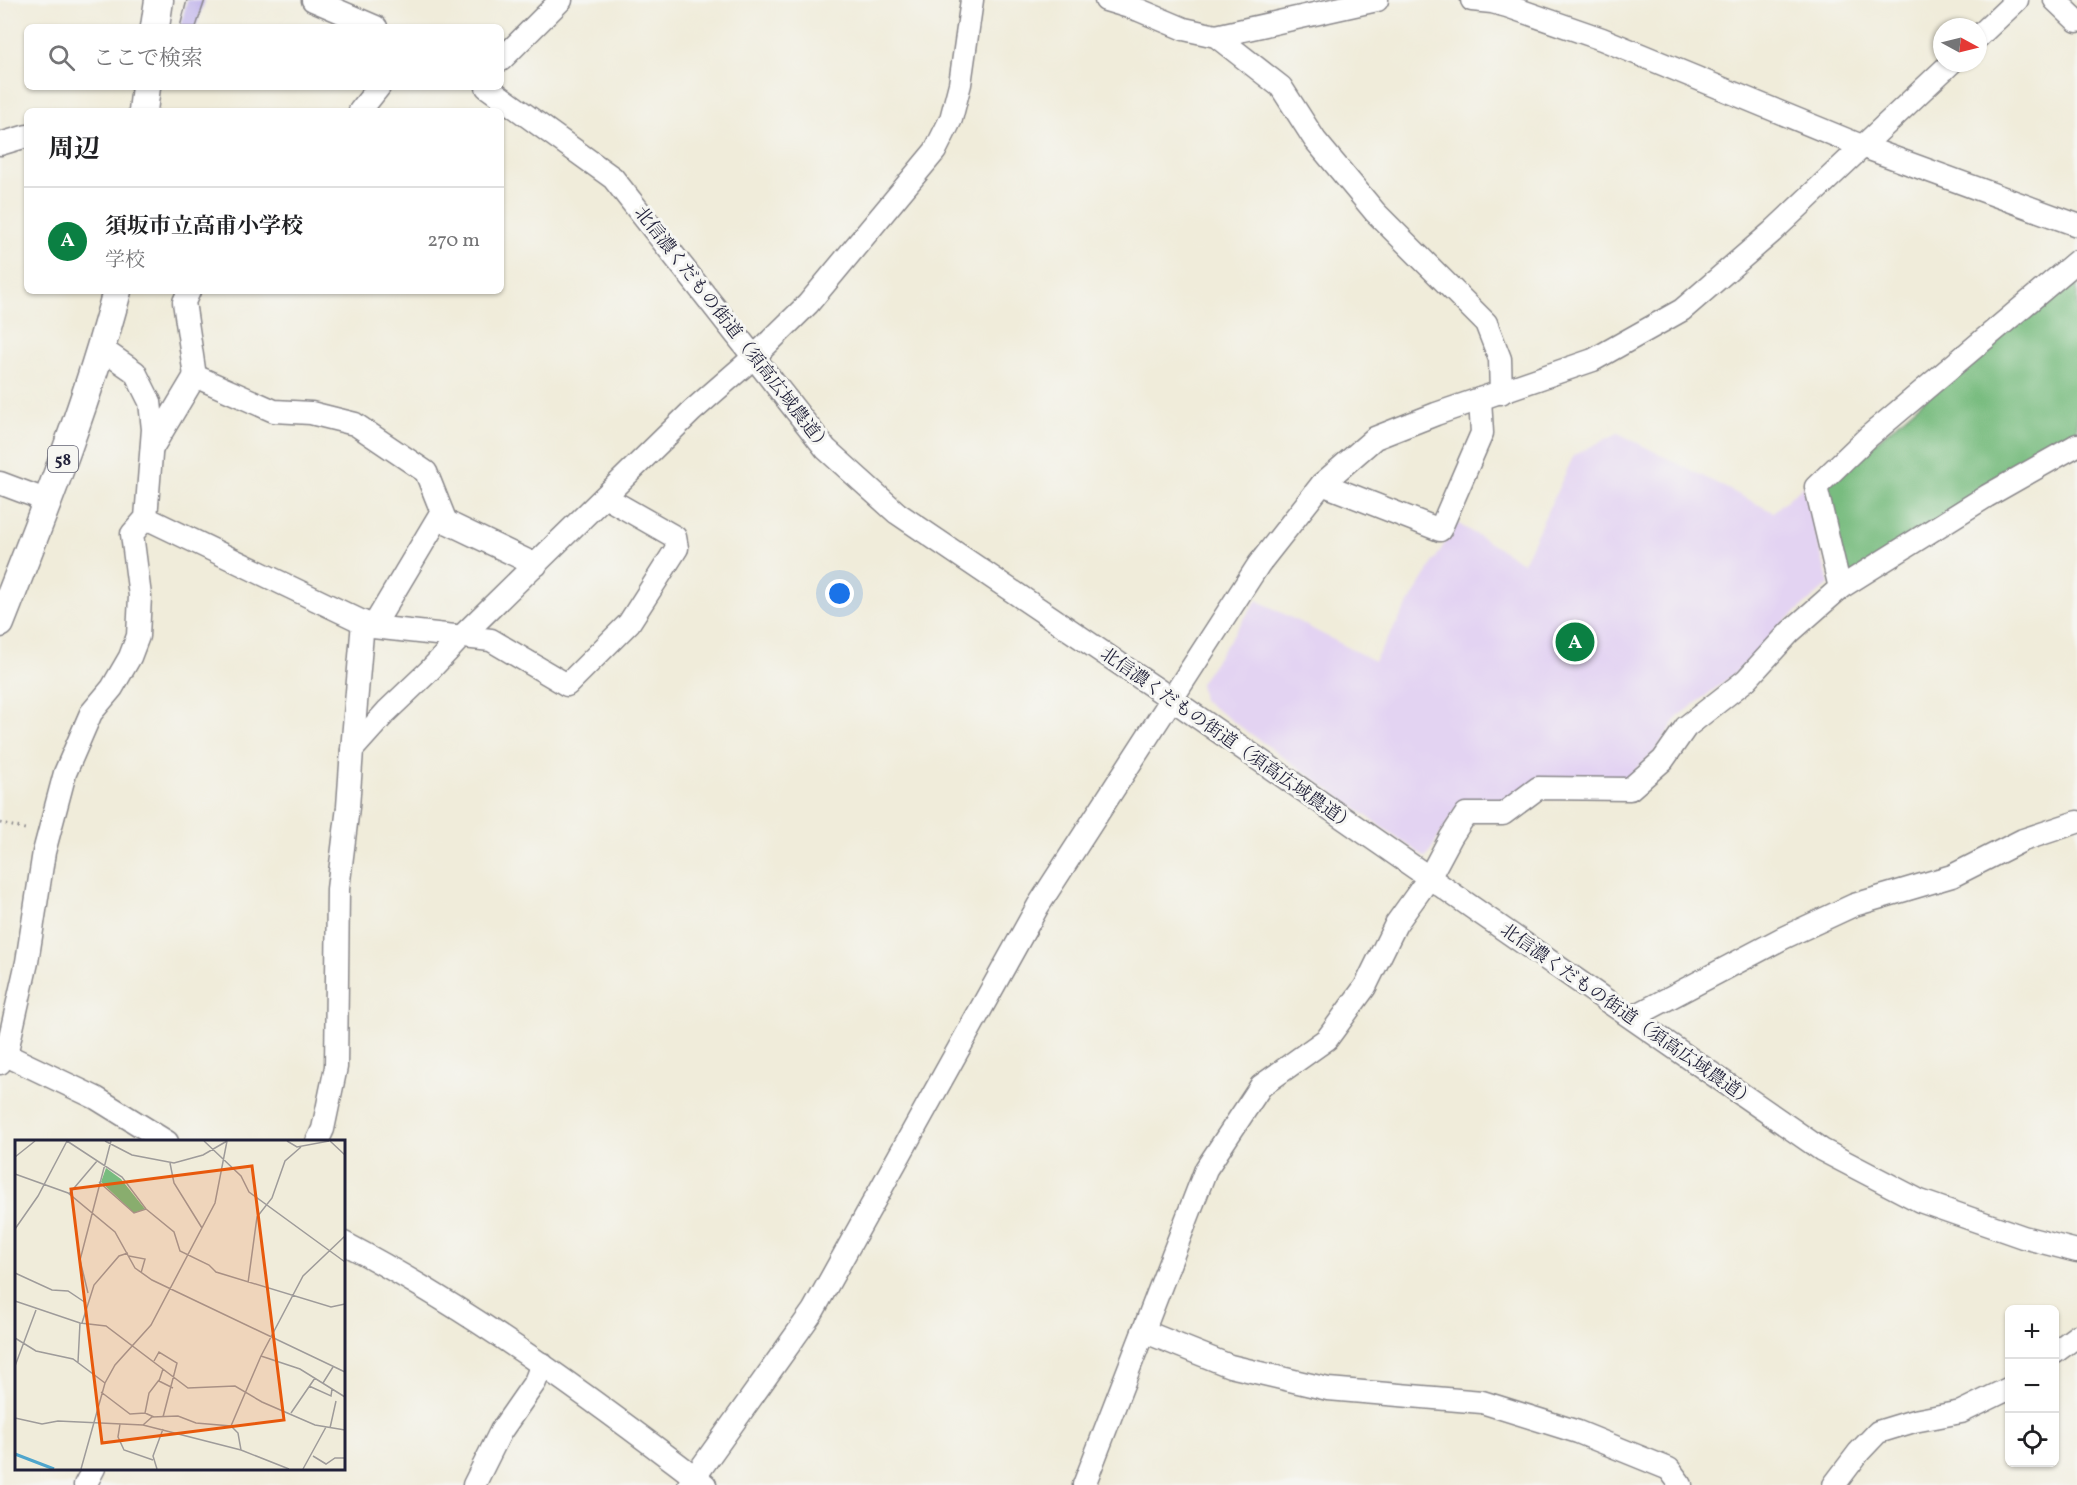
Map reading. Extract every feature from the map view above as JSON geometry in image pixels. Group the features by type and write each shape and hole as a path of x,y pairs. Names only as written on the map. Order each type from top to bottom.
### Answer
{"main road":[{"path":"155,24 159,0"},
{"path":"142,108 146,90"},
{"name":"58","path":"0,623 48,501 102,349 116,294"}],"street":[{"path":"313,0 369,24"},
{"path":"504,57 561,0"},
{"path":"352,750 387,711 462,636 692,411 754,357 808,304 935,151 951,119 960,84 972,0"},
{"path":"1106,0 1144,5 1184,29 1216,36 1377,0"},
{"path":"1473,0 1507,6 1602,39 1864,147 2077,225"},
{"path":"1987,28 2017,0"},
{"path":"2055,0 2077,21"},
{"path":"1216,36 1281,87 1315,140 1375,212 1486,323 1500,359 1482,433 1440,530 1322,484"},
{"path":"345,1244 378,1260 542,1364 696,1482 813,1311 1038,906 1259,564 1322,484 1375,438 1593,360 1682,310 1772,232 1942,72"},
{"path":"362,108 377,90"},
{"name":"北信濃くだもの街道（須高広域農道）","path":"490,90 614,178 825,449 897,513 1173,700 1822,1150 1920,1202 2023,1238 2077,1251"},
{"path":"0,144 24,137"},
{"path":"1840,588 1816,487 1868,437 2077,261"},
{"path":"152,449 195,376 184,302 188,294"},
{"path":"102,349 135,372 150,402 153,429 146,518 132,534 140,596 138,636 130,657 112,688 91,713 65,772 44,852 27,962 3,1059 96,1098 164,1140"},
{"path":"195,376 274,411 311,413 355,424 426,472 446,522"},
{"path":"1084,1485 1206,1168 1261,1086 1327,1039 1365,987 1396,924 1429,878 1466,814 1503,814 1538,788 1630,789 1663,760 1686,727 1746,680 1790,632 1840,588 1987,496 2077,445"},
{"path":"0,483 48,501"},
{"path":"146,518 368,624 491,640 567,686 629,622 677,548 675,537 605,497"},
{"path":"318,1140 323,1129 336,1067 338,889 368,624 438,518 536,565"},
{"path":"1633,1017 1783,938 1854,905 1952,876 2023,840 2077,822"},
{"path":"1143,1331 1230,1366 1328,1389 1482,1402 1578,1432 1669,1470 1681,1485"},
{"path":"2059,1350 2077,1336"},
{"path":"474,1485 501,1431 535,1382 542,1364"},
{"path":"1834,1485 1859,1452 1878,1432 1914,1421 1961,1412 2005,1390"},
{"path":"85,1485 93,1470"}],"path":[{"path":"0,823 48,835"}],"shaded area":[{"path":"1618,433 1773,512 1803,486 1829,584 1783,623 1739,670 1678,717 1654,753 1624,780 1500,804 1457,807 1426,858 1203,700 1200,683 1257,600 1374,661 1457,523 1523,563 1574,455"}],"green space":[{"path":"2077,268 2077,430 1843,581 1821,489"}],"building":[{"path":"187,0 205,0 197,24 181,24"}],"place":[{"name":"須坂市立高甫小学校","path":"1575,642"}]}
